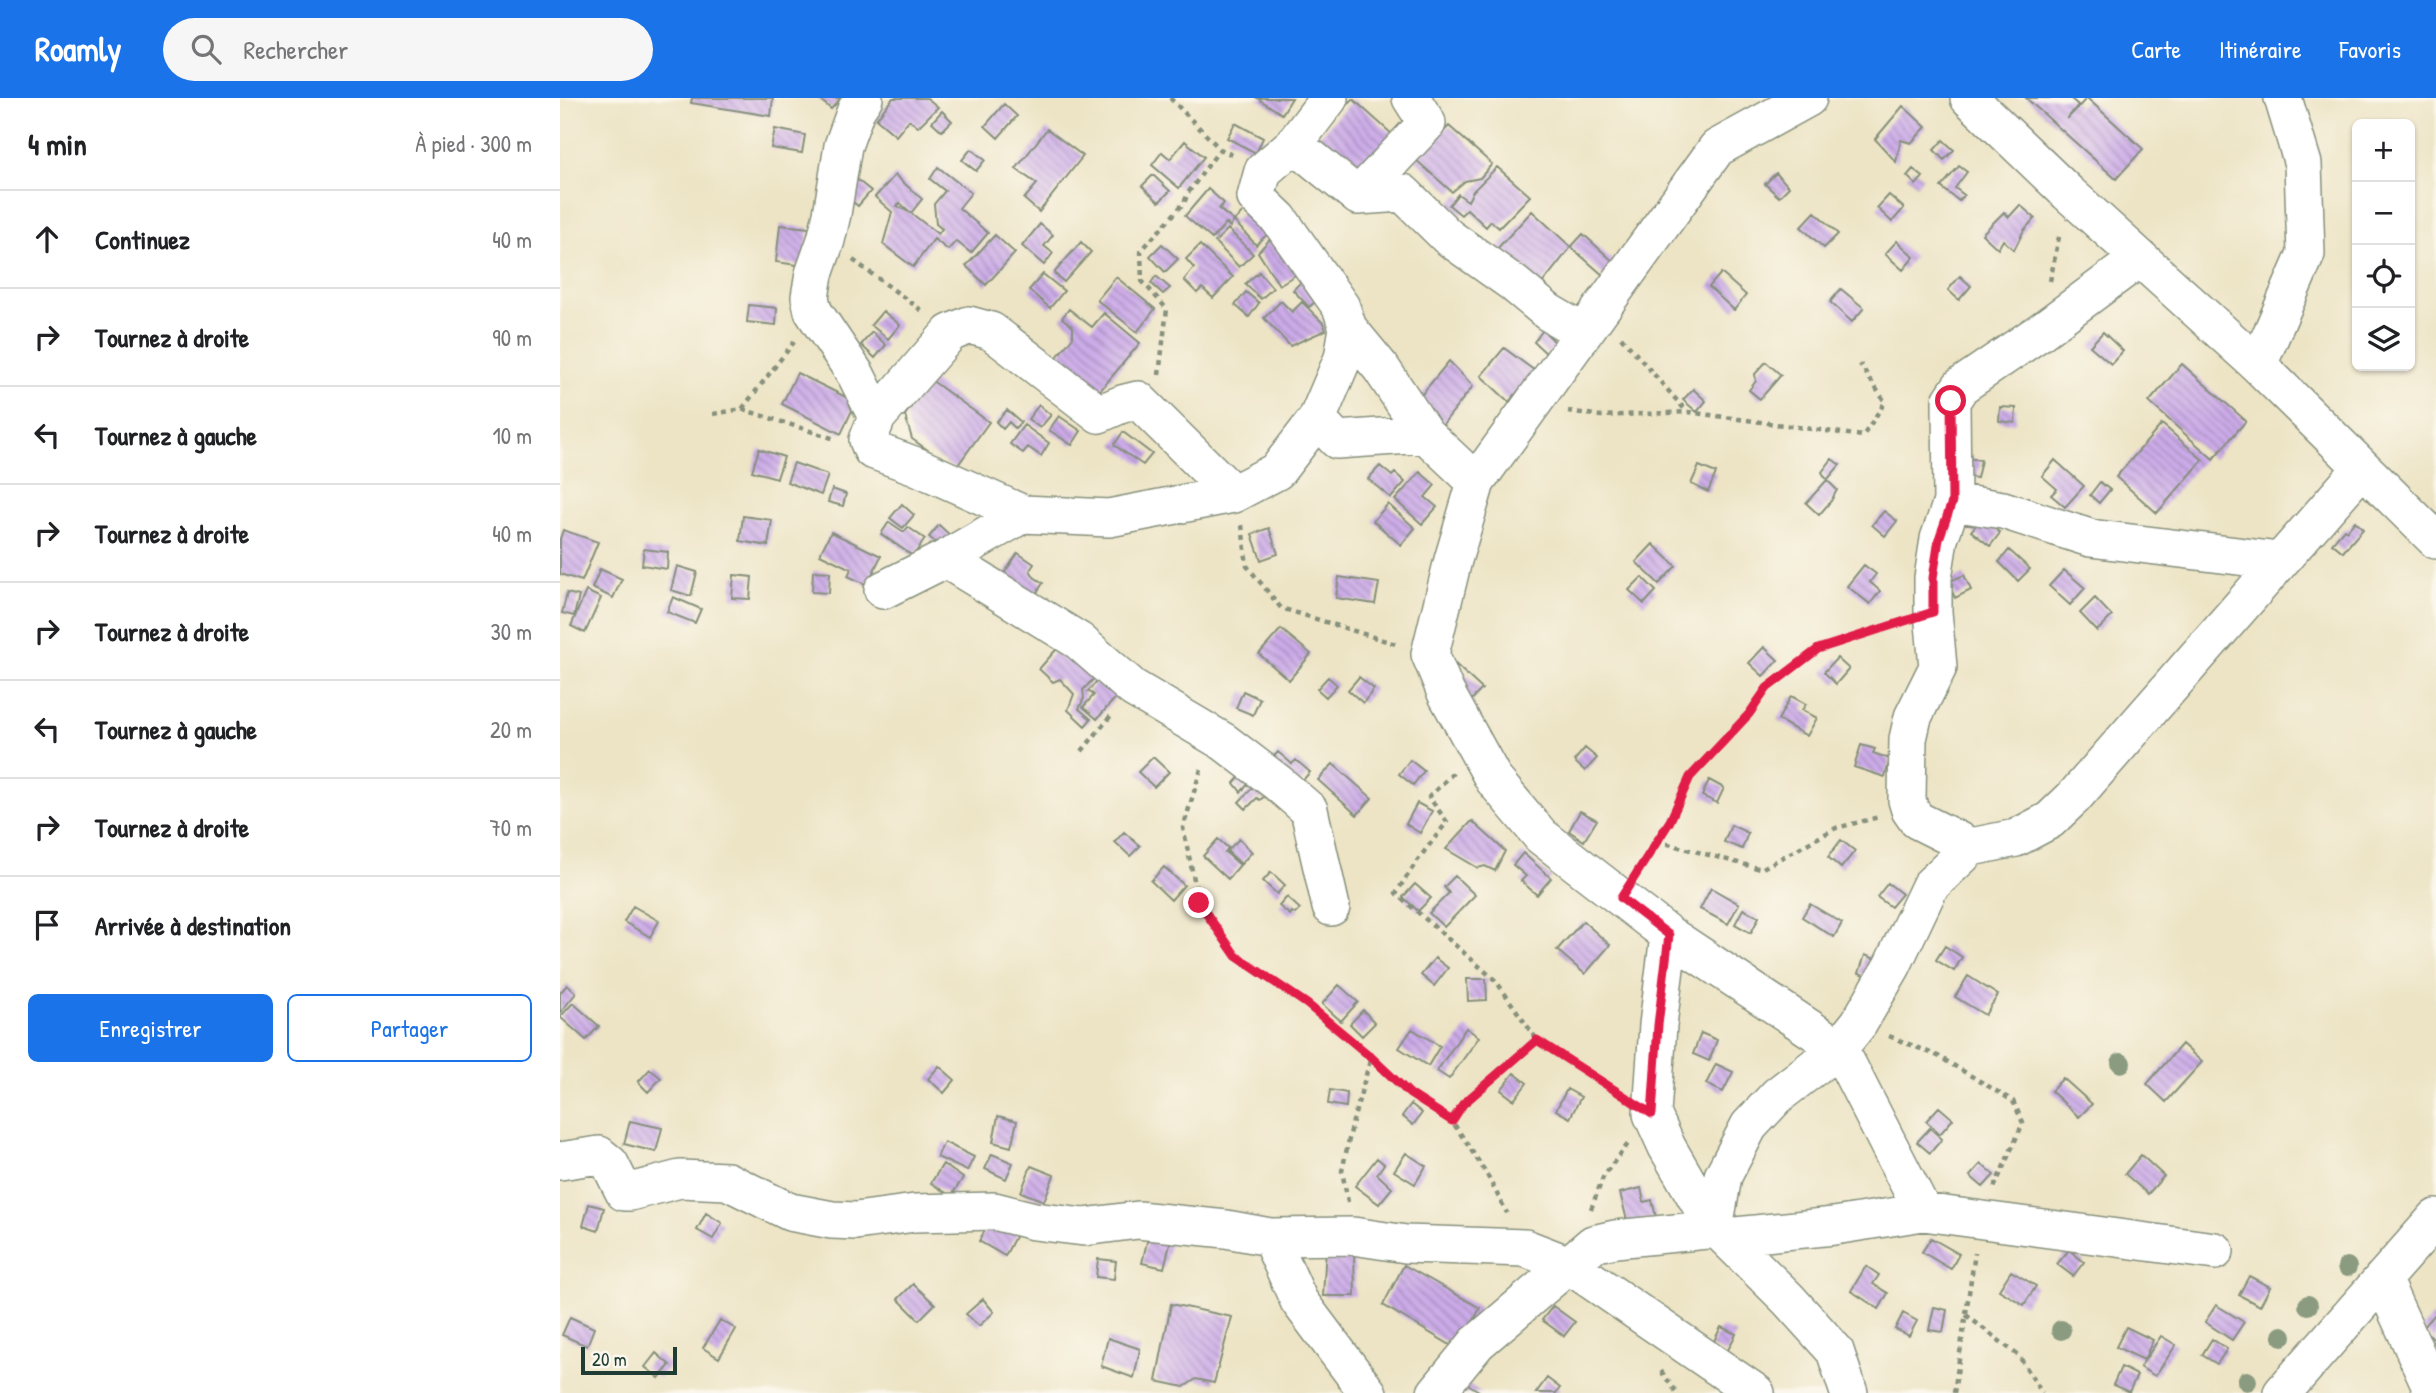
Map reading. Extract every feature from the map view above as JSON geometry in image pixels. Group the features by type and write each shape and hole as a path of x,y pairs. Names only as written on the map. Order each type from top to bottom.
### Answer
{"street":[{"path":"864,98 856,110 843,146 826,240 814,274 810,297 813,311 856,375 875,433 916,466 1023,514 1110,518 1233,494 1277,471 1317,419 1343,358 1348,328"},
{"path":"1329,98 1294,144 1263,171 1256,197 1279,219 1341,307 1348,328 1381,368 1425,435 1476,482"},
{"path":"1358,196 1427,123 1411,98"},
{"path":"1808,98 1717,148 1476,482 1430,654 1446,693 1494,779 1541,836 1669,935 1849,1036 1923,1212"},
{"path":"1969,98 2068,193 2258,365 2436,540"},
{"path":"2258,365 2306,254 2303,163 2283,98"},
{"path":"1294,144 1358,196 1403,193 1448,237 1513,283 1548,312 1582,332"},
{"path":"1971,847 1917,820 1907,800 1908,739 1913,717 1938,667 1933,578 1939,539 1952,502 1951,401 1961,386 2140,258"},
{"path":"875,433 950,334 969,325 991,331 1099,414 1138,400 1233,494"},
{"path":"1317,419 1337,440 1425,435"},
{"path":"1718,1230 1717,1211 1723,1176 1749,1126 1778,1095 1849,1036 1892,966 1930,886 1971,847 2016,838 2050,820 2074,797 2362,468"},
{"path":"1952,502 2003,510 2090,538 2279,561"},
{"path":"883,590 945,559 1023,514"},
{"path":"945,559 1079,641 1133,688 1224,743 1309,810 1331,907"},
{"path":"1669,935 1658,1025 1652,1114 1667,1147 1718,1230 1788,1299 1835,1351 1849,1393"},
{"path":"560,1161 599,1155 610,1164 624,1192 680,1179 727,1181 790,1212 832,1220 856,1221 915,1213 994,1211 1034,1221 1084,1227 1138,1220 1226,1229 1270,1237 1353,1236 1406,1244 1525,1248 1569,1265 1756,1393"},
{"path":"1436,1393 1477,1343 1593,1244 1604,1241 1718,1230 1834,1226 1923,1212 2215,1251"},
{"path":"2282,1393 2436,1218"},
{"path":"1270,1237 1299,1301 1368,1393"},
{"path":"2382,1279 2434,1393"}],"path":[{"path":"1170,98 1220,149 1263,171"},
{"path":"1154,414 1167,309 1142,281 1141,251 1184,203 1188,193 1220,149"},
{"path":"2040,332 2068,193"},
{"path":"826,240 950,334"},
{"path":"742,409 795,341 813,311"},
{"path":"1582,332 1620,337 1688,412"},
{"path":"1529,406 1601,415 1688,412 1863,436 1885,402 1860,364"},
{"path":"713,414 742,409 875,433"},
{"path":"1233,494 1242,525 1247,566 1281,608 1430,654"},
{"path":"1621,898 1670,821 1690,777 1749,714 1767,688 1818,649 1933,612"},
{"path":"1082,751 1133,688"},
{"path":"1224,743 1203,764 1183,828 1199,903 1236,956 1307,1004 1371,1057 1410,1094 1452,1121 1485,1171 1525,1248"},
{"path":"1494,779 1457,769 1429,797 1447,822 1396,893 1496,981 1537,1040 1652,1114 1604,1174 1589,1213"},
{"path":"1657,841 1761,869 1836,828 1910,810"},
{"path":"1849,1036 1938,1056 2013,1101 2023,1123 1980,1220 1954,1393"},
{"path":"1452,1121 1463,1104 1537,1040"},
{"path":"1353,1236 1342,1171 1371,1057"},
{"path":"1966,1315 2018,1356 2042,1393"}],"building":[{"path":"692,98 773,98 771,116 691,103"},
{"path":"818,98 841,98 831,109"},
{"path":"893,98 927,98 938,107 918,127 909,120 896,136 876,119"},
{"path":"1257,98 1292,98 1282,114"},
{"path":"2026,98 2070,98 2078,105 2067,119 2087,98 2143,149 2116,179"},
{"path":"1353,99 1393,135 1353,180 1313,143"},
{"path":"1004,104 1017,116 998,138 985,126"},
{"path":"1903,106 1926,127 1911,143 1901,140 1896,162 1875,139"},
{"path":"942,111 952,121 942,131 932,122"},
{"path":"1235,123 1263,138 1256,153 1227,138"},
{"path":"1449,126 1492,164 1480,178 1465,181 1452,192 1415,159"},
{"path":"775,129 805,135 802,153 771,148"},
{"path":"1047,129 1083,156 1039,212 1024,199 1037,184 1016,169"},
{"path":"1943,140 1954,150 1944,160 1934,150"},
{"path":"1185,141 1204,157 1179,188 1152,165 1162,152 1170,159"},
{"path":"971,149 985,160 976,171 962,160"},
{"path":"1959,166 1967,172 1955,188 1964,195 1959,201 1941,187"},
{"path":"938,167 971,193 959,208 988,233 971,253 956,241 948,250 934,239 913,267 883,244 892,212 875,197 895,175 922,199 911,213 938,234 942,229 936,224 934,204 945,191 930,179","holes":["900,203 911,213 897,206"]},
{"path":"1497,167 1530,196 1499,228 1491,221 1486,227 1467,209 1461,215 1449,205 1458,194 1468,201 1473,191"},
{"path":"1913,169 1923,177 1916,185 1907,176"},
{"path":"1776,173 1789,187 1779,197 1765,184"},
{"path":"1153,175 1170,191 1159,202 1142,186"},
{"path":"855,178 871,191 858,206 842,193"},
{"path":"1208,189 1224,203 1219,209 1234,221 1230,227 1226,223 1212,239 1185,216"},
{"path":"1889,195 1904,208 1892,222 1877,208"},
{"path":"1251,205 1274,228 1256,245 1234,221"},
{"path":"2020,205 2035,218 2024,230 2014,250 2003,240 1998,249 1982,234 2004,212 2009,217"},
{"path":"1532,211 1571,247 1537,290 1495,251"},
{"path":"1815,212 1838,234 1824,248 1801,227"},
{"path":"1040,224 1053,235 1044,246 1053,253 1044,265 1022,246"},
{"path":"780,225 809,228 804,266 776,262"},
{"path":"1228,229 1253,254 1239,267 1215,242"},
{"path":"1276,233 1300,272 1279,285 1258,252"},
{"path":"1583,234 1615,263 1604,276 1571,247"},
{"path":"995,235 1015,253 986,285 966,266"},
{"path":"1897,241 1914,257 1903,270 1885,254"},
{"path":"1081,242 1091,252 1064,282 1054,273"},
{"path":"1162,244 1178,259 1165,272 1150,256"},
{"path":"1200,245 1233,277 1213,298 1202,288 1197,293 1184,280 1194,268 1186,259"},
{"path":"1259,272 1273,288 1261,299 1245,284"},
{"path":"1721,273 1746,295 1734,310 1709,287"},
{"path":"1043,274 1064,291 1050,308 1029,290"},
{"path":"1156,276 1170,288 1163,294 1151,283"},
{"path":"1960,276 1971,286 1959,300 1948,290"},
{"path":"1116,277 1155,309 1137,332 1097,300"},
{"path":"1305,278 1322,296 1309,307 1293,290"},
{"path":"1841,289 1864,308 1852,322 1830,302"},
{"path":"1246,292 1259,303 1249,317 1235,305"},
{"path":"1281,301 1292,312 1302,302 1323,323 1326,330 1290,346 1264,318"},
{"path":"749,305 777,308 776,325 747,322"},
{"path":"1069,309 1092,327 1104,313 1140,343 1099,392 1057,357 1073,337 1073,327 1062,318"},
{"path":"883,311 900,325 888,339 871,325"},
{"path":"1543,330 1558,345 1548,355 1534,342"},
{"path":"872,332 886,345 875,358 861,345"},
{"path":"2103,332 2123,351 2111,364 2090,346"},
{"path":"1504,348 1535,371 1509,402 1481,376"},
{"path":"1449,361 1473,386 1439,429 1413,405"},
{"path":"1766,362 1781,375 1760,399 1749,390 1756,381 1755,374"},
{"path":"2182,364 2246,421 2213,459 2149,402"},
{"path":"797,373 856,402 841,434 782,404"},
{"path":"931,380 989,422 955,469 912,439 905,415"},
{"path":"1693,389 1706,401 1697,412 1683,400"},
{"path":"1039,405 1051,415 1040,428 1028,419"},
{"path":"2000,407 2016,408 2015,423 1999,421"},
{"path":"1007,410 1021,422 1015,428 1009,422 1003,429 996,422"},
{"path":"1059,416 1081,431 1072,445 1049,430"},
{"path":"2162,424 2203,460 2157,513 2116,477"},
{"path":"1024,425 1049,443 1041,456 1028,447 1023,453 1010,444"},
{"path":"1123,432 1152,454 1143,465 1114,445"},
{"path":"759,449 784,457 777,478 752,471"},
{"path":"1967,458 1981,460 1977,478 1964,476"},
{"path":"1832,459 1840,465 1827,480 1822,472"},
{"path":"2055,460 2084,486 2065,507 2051,495 2057,489 2042,476"},
{"path":"794,463 828,475 821,495 787,482"},
{"path":"1380,466 1392,476 1395,473 1405,482 1391,498 1368,479"},
{"path":"1699,466 1716,473 1708,492 1691,484"},
{"path":"1420,472 1435,485 1425,497 1437,507 1422,524 1395,500"},
{"path":"1827,480 1837,490 1819,515 1806,503"},
{"path":"2100,482 2110,490 2099,503 2090,495"},
{"path":"832,489 846,494 843,506 828,502"},
{"path":"902,504 914,515 903,528 890,518"},
{"path":"1388,504 1415,528 1401,545 1373,521"},
{"path":"1884,511 1897,521 1885,536 1872,525"},
{"path":"743,516 772,520 768,546 740,541"},
{"path":"1982,518 2000,533 1990,546 1971,531"},
{"path":"2355,521 2363,529 2343,552 2332,543"},
{"path":"889,522 904,532 908,527 925,539 913,556 881,534"},
{"path":"939,525 953,538 943,549 929,537"},
{"path":"1269,528 1278,554 1261,560 1252,534"},
{"path":"563,530 598,542 582,581 560,574 560,539"},
{"path":"831,532 881,556 867,585 848,576 851,569 820,554"},
{"path":"1653,544 1676,566 1659,584 1636,562"},
{"path":"644,549 668,552 667,569 642,565"},
{"path":"2009,550 2030,569 2018,581 1999,562"},
{"path":"1018,553 1034,564 1030,570 1034,577 1043,583 1029,605 997,584"},
{"path":"1864,565 1876,574 1870,582 1880,591 1870,604 1847,586"},
{"path":"677,566 697,572 691,596 671,590"},
{"path":"600,569 622,579 613,598 592,588"},
{"path":"2064,570 2085,588 2070,605 2049,586"},
{"path":"813,571 830,572 829,593 812,592"},
{"path":"734,575 752,577 750,599 732,598"},
{"path":"1964,575 1971,590 1955,598 1948,582"},
{"path":"1339,577 1379,583 1375,604 1336,598"},
{"path":"1642,577 1656,591 1644,604 1629,590"},
{"path":"586,591 601,598 585,633 571,626"},
{"path":"567,593 579,596 574,616 562,613"},
{"path":"673,597 701,609 695,623 667,612"},
{"path":"2095,598 2112,616 2097,631 2080,613"},
{"path":"1281,629 1311,654 1289,680 1259,654"},
{"path":"1062,643 1098,674 1083,690 1084,698 1079,709 1091,719 1085,726 1068,710 1074,694 1060,679 1053,682 1039,669"},
{"path":"1764,647 1778,660 1763,676 1749,663"},
{"path":"1837,658 1849,669 1836,684 1824,672"},
{"path":"1451,660 1482,689 1466,706"},
{"path":"1328,677 1337,685 1326,697 1317,689"},
{"path":"1359,677 1374,689 1363,703 1348,690"},
{"path":"1099,679 1118,695 1097,719 1083,707 1094,695 1088,691"},
{"path":"1243,691 1260,699 1253,715 1236,708"},
{"path":"1791,696 1806,704 1802,710 1817,718 1807,736 1778,720"},
{"path":"1861,745 1875,749 1873,753 1890,759 1885,777 1854,767"},
{"path":"1585,748 1597,758 1585,771 1574,761"},
{"path":"1278,752 1292,764 1296,760 1310,772 1295,789 1267,764"},
{"path":"1153,757 1169,772 1154,787 1138,772"},
{"path":"1410,760 1424,771 1413,785 1399,774"},
{"path":"1333,764 1372,798 1357,815 1318,780"},
{"path":"1242,774 1251,781 1241,792 1234,783"},
{"path":"1709,780 1724,788 1717,803 1702,796"},
{"path":"1255,785 1266,795 1260,800 1257,798 1246,809 1239,802"},
{"path":"1417,803 1432,811 1420,833 1406,824"},
{"path":"1580,811 1597,820 1584,841 1569,831"},
{"path":"1472,821 1505,851 1495,871 1485,866 1478,868 1446,849"},
{"path":"1731,825 1748,833 1742,849 1724,842"},
{"path":"1124,832 1140,846 1130,856 1115,842"},
{"path":"1218,839 1228,848 1225,852 1240,865 1228,879 1203,856"},
{"path":"1239,839 1252,852 1241,864 1227,851"},
{"path":"1841,840 1855,851 1841,868 1828,857"},
{"path":"1523,853 1551,878 1537,895 1521,881 1526,876 1513,865"},
{"path":"1164,867 1184,885 1171,900 1151,881"},
{"path":"1271,872 1285,885 1277,894 1263,881"},
{"path":"1455,876 1475,895 1444,927 1429,913 1449,893 1444,887"},
{"path":"1888,883 1902,894 1891,907 1877,897"},
{"path":"1415,884 1431,898 1418,911 1403,897"},
{"path":"1711,888 1739,904 1728,924 1700,909"},
{"path":"1287,897 1300,909 1295,914 1292,912 1290,915 1279,906"},
{"path":"1810,904 1842,923 1834,937 1802,917"},
{"path":"633,906 659,921 650,937 624,922"},
{"path":"1743,909 1759,917 1751,933 1735,924"},
{"path":"1583,921 1610,945 1585,974 1557,950"},
{"path":"1945,946 1962,957 1954,971 1936,960"},
{"path":"1865,955 1878,960 1872,978 1859,973"},
{"path":"1435,958 1448,968 1434,986 1421,975"},
{"path":"1968,976 1998,995 1985,1015 1955,997"},
{"path":"1467,979 1486,979 1487,1000 1468,1001"},
{"path":"567,985 576,993 560,1013 560,993"},
{"path":"1339,985 1358,1002 1341,1021 1322,1004"},
{"path":"573,1003 599,1026 586,1040 560,1017"},
{"path":"1363,1010 1375,1023 1362,1036 1350,1024"},
{"path":"1466,1028 1479,1037 1449,1079 1437,1071"},
{"path":"1412,1029 1440,1046 1428,1066 1399,1048"},
{"path":"1701,1033 1717,1040 1709,1061 1693,1054"},
{"path":"2182,1044 2202,1062 2166,1102 2147,1084"},
{"path":"1716,1064 1733,1072 1723,1092 1706,1084"},
{"path":"939,1066 955,1080 944,1093 928,1079"},
{"path":"650,1069 661,1078 648,1092 638,1082"},
{"path":"1514,1073 1527,1083 1514,1100 1501,1090"},
{"path":"2063,1078 2092,1104 2079,1117 2051,1091"},
{"path":"1567,1089 1581,1097 1570,1118 1556,1110"},
{"path":"1330,1090 1347,1093 1346,1107 1328,1104"},
{"path":"1411,1104 1422,1113 1413,1125 1402,1116"},
{"path":"1939,1107 1953,1119 1940,1134 1926,1121"},
{"path":"998,1116 1017,1121 1011,1147 993,1142"},
{"path":"630,1121 662,1128 656,1152 624,1144"},
{"path":"1930,1128 1942,1139 1930,1153 1917,1142"},
{"path":"944,1142 974,1157 967,1171 937,1157"},
{"path":"1406,1153 1426,1166 1415,1184 1394,1171"},
{"path":"992,1154 1013,1163 1006,1179 985,1169"},
{"path":"2141,1155 2164,1176 2148,1194 2125,1174"},
{"path":"1377,1158 1384,1164 1377,1174 1392,1188 1379,1204 1355,1186"},
{"path":"943,1164 963,1178 951,1196 931,1183"},
{"path":"1981,1164 1994,1175 1983,1187 1970,1176"},
{"path":"1031,1166 1054,1175 1044,1201 1021,1192"},
{"path":"1641,1188 1644,1202 1652,1200 1656,1217 1628,1224 1620,1193"},
{"path":"589,1204 604,1208 598,1231 583,1226"},
{"path":"706,1213 722,1223 713,1239 697,1230"},
{"path":"992,1217 1018,1231 1005,1256 979,1241"},
{"path":"1150,1229 1172,1235 1164,1268 1142,1263"},
{"path":"1931,1238 1959,1254 1951,1269 1922,1252"},
{"path":"1326,1249 1354,1250 1355,1296 1323,1296"},
{"path":"2069,1250 2084,1262 2073,1276 2057,1264"},
{"path":"1098,1259 1116,1261 1114,1279 1096,1277"},
{"path":"1404,1265 1480,1308 1459,1350 1383,1305"},
{"path":"1866,1266 1879,1275 1873,1284 1888,1293 1879,1309 1851,1291"},
{"path":"2011,1271 2036,1286 2024,1305 1999,1290"},
{"path":"2249,1276 2270,1287 2260,1306 2239,1295"},
{"path":"913,1284 935,1304 919,1320 898,1299"},
{"path":"983,1299 994,1312 979,1326 966,1314"},
{"path":"1171,1304 1232,1317 1214,1383 1196,1379 1184,1387 1156,1381"},
{"path":"2216,1305 2244,1322 2232,1340 2205,1322"},
{"path":"1553,1306 1575,1322 1564,1336 1542,1320"},
{"path":"1934,1307 1947,1310 1943,1332 1929,1330"},
{"path":"1903,1313 1917,1321 1909,1336 1895,1329"},
{"path":"2436,1313 2436,1340 2422,1329"},
{"path":"570,1317 594,1328 587,1346 562,1335"},
{"path":"720,1320 736,1329 719,1358 703,1348"},
{"path":"1721,1327 1736,1334 1726,1354 1711,1347"},
{"path":"2126,1327 2153,1340 2144,1360 2116,1347"},
{"path":"2161,1336 2176,1345 2155,1376 2140,1367"},
{"path":"1108,1338 1140,1349 1134,1378 1101,1366"},
{"path":"2212,1339 2227,1349 2217,1364 2202,1355"},
{"path":"2436,1340 2436,1357 2426,1346"},
{"path":"656,1353 670,1365 659,1378 645,1367"},
{"path":"2121,1367 2137,1375 2129,1392 2113,1385"},
{"path":"1547,1378 1560,1388 1556,1393 1536,1393"},
{"path":"1460,1379 1482,1393 1450,1393"}],"route":[{"path":"1199,903 1236,956 1307,1004 1371,1057 1410,1094 1452,1121 1463,1104 1537,1040 1652,1114 1658,1025 1669,935 1621,898 1670,821 1690,777 1749,714 1767,688 1818,649 1933,612 1933,578 1939,539 1952,502 1951,401"}]}
